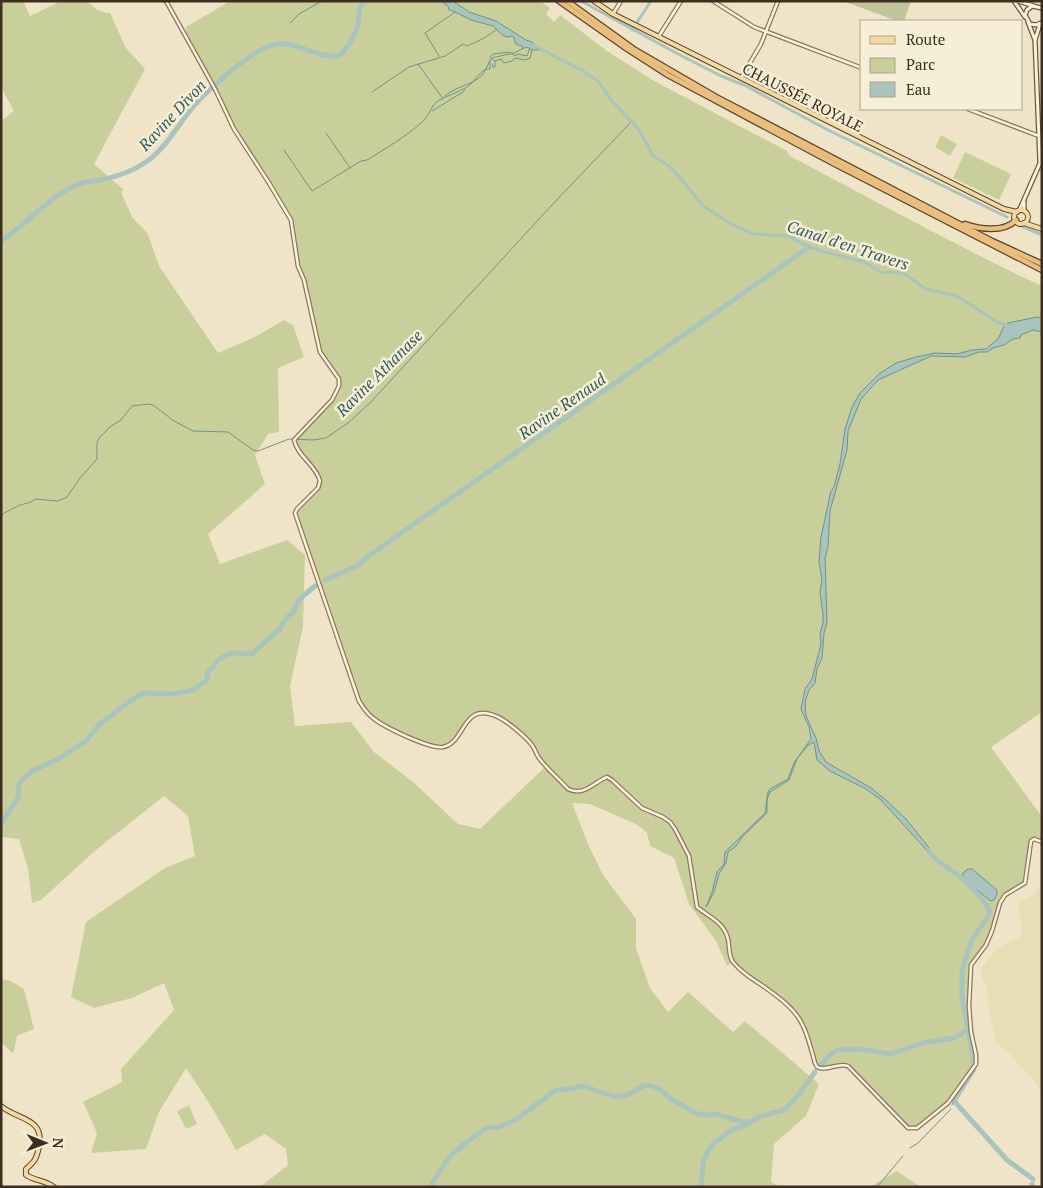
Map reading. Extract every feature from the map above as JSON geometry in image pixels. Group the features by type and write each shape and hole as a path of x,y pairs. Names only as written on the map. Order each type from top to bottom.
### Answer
{"highway":[{"path":"559,1 622,46 668,75 858,176 1042,270"},
{"path":"566,1 626,44 671,72 1042,264"},
{"path":"948,217 978,228 1006,226 1012,224 1015,219"}],"main road":[{"name":"CHAUSSÉE ROYALE","path":"594,1 613,14 1004,209 1015,219"},
{"path":"1014,1 1028,22 1035,40 1040,163 1015,219 1021,223 1024,222 1040,228"},
{"path":"1018,1 1042,8"},
{"path":"1025,18 1027,10 1035,6"},
{"path":"1028,22 1033,25 1041,22"},
{"path":"1035,40 1041,22"},
{"path":"1024,200 1024,211 1040,228"},
{"name":"CHAUSSÉE ROYALE","path":"1004,209 1018,211"},
{"path":"1018,211 1024,211"},
{"path":"1024,222 1028,217"},
{"path":"1,1106 25,1118 40,1132 41,1139 37,1159 26,1170 26,1175 32,1179 49,1183 54,1187"}],"street":[{"path":"166,1 215,89 234,128 291,220 298,266 304,280 320,352 337,375 339,382 332,400 294,440 299,452 316,471 320,481 318,488 296,508 295,513 359,701 371,717 391,730 435,746 443,747 454,741 467,720 475,715 493,714 530,743 539,758 568,789 575,791 588,790 607,777 642,808 670,822 689,856 697,907 710,915 724,930 728,937 729,953 733,961 747,975 786,1002 794,1010 808,1034 817,1066 825,1069 840,1064 848,1066 903,1124 913,1129 917,1128 948,1103 977,1062 970,1022 968,996 972,966 986,945 1000,902 1006,895 1025,882 1031,840 1034,839 1042,842"},
{"path":"613,14 622,1"},
{"path":"658,36 680,1"},
{"path":"713,1 751,26 860,67"},
{"path":"741,78 759,48 778,1"},
{"path":"971,110 1039,136"}],"shaded area":[{"path":"1042,877 1042,1090 1009,1053 996,1043 989,1010 987,986 980,974 981,969 995,950 1010,941 1020,938 1022,929 1018,903 1031,897 1040,886"}],"green space":[{"path":"1,1 23,1 30,16 61,1 87,1 97,10 110,13 126,48 145,69 94,164 124,190 121,192 132,217 148,234 159,266 218,353 255,337 284,320 293,325 304,357 278,368 279,432 268,434 255,455 265,484 208,534 220,564 287,540 305,555 303,627 290,686 295,726 351,722 374,752 413,782 458,824 480,829 546,766 531,744 522,735 509,724 495,716 483,713 472,716 454,741 442,746 425,743 396,732 373,718 359,701 296,511 320,484 318,475 299,452 294,440 332,400 339,382 320,352 304,280 298,266 291,220 234,129 186,36 186,27 230,1 540,1 550,8 546,14 554,22 560,15 607,51 656,82 787,151 790,156 978,255 1042,286 1042,712 991,747 1040,814 1042,813 1042,842 1037,840 1031,841 1025,883 1005,895 1000,902 986,945 971,966 970,1022 977,1062 948,1103 917,1128 908,1128 855,1072 844,1064 825,1069 819,1068 813,1057 805,1030 795,1011 748,976 733,962 727,966 716,941 689,904 674,858 650,846 647,833 638,825 590,804 572,803 588,844 603,875 636,919 636,948 650,988 668,1012 688,992 733,1032 745,1021 819,1084 806,1116 774,1144 771,1182 781,1187 260,1187 288,1165 286,1149 265,1134 236,1150 211,1106 186,1068 159,1112 146,1149 91,1153 97,1133 83,1102 122,1082 121,1069 174,1010 164,983 132,998 94,1008 71,997 86,922 165,868 195,856 188,816 164,796 96,850 41,900 32,903 28,868 19,839 1,837 1,121 14,111 1,87"},
{"path":"843,1 911,1 904,20 894,20"},
{"path":"941,135 957,144 950,156 935,147"},
{"path":"965,152 1011,174 999,200 953,178"},
{"path":"1,979 10,981 24,989 34,1029 17,1036 12,1053 1,1042"},
{"path":"189,1105 197,1124 186,1129 177,1111"},
{"path":"897,1171 921,1187 870,1187"}],"water":[{"path":"441,1 453,1 469,12 496,21 532,42 539,50 532,50 527,47 522,49 523,47 516,44 513,36 507,37 502,35 493,26 471,20 449,10 448,6"},
{"path":"1037,317 1042,318 1042,332 1033,330 1021,335 1020,338 1013,339 987,352 979,352 965,357 931,356 878,380 861,399 848,431 847,450 830,511 828,547 825,558 827,622 822,658 817,669 815,683 809,690 805,702 806,716 816,738 819,751 826,762 871,788 887,801 906,819 930,849 932,856 880,799 866,789 830,771 817,760 814,742 807,746 797,759 789,780 770,792 767,799 770,789 788,779 794,763 811,739 809,727 801,709 805,689 812,679 821,644 820,634 823,614 820,593 822,579 819,562 821,537 831,491 834,487 840,464 845,429 852,407 860,393 879,374 896,363 935,353 957,354 986,349 998,339 1004,326 1008,323"},
{"path":"767,799 767,813 728,852 726,863 719,874 714,892 706,907 717,872 724,864 725,852 765,813"},
{"path":"968,869 972,869 997,890 994,900 990,901 965,880 962,874"}],"waterway":[{"path":"290,23 299,14 322,1"},
{"name":"Ravine Divon","path":"1,241 64,191 83,183 118,175 146,162 165,143 208,91 240,64 261,50 279,44 324,55 340,55 349,44 355,32 364,1"},
{"path":"581,1 721,76 744,85 826,129 1007,217"},
{"path":"632,30 651,1"},
{"path":"439,56 425,33 455,12"},
{"path":"372,92 409,67 445,56 463,44 466,46 474,43 497,29"},
{"name":"Canal d'en Travers","path":"533,45 583,71 599,82 611,100 634,124 653,156 669,166 703,206 735,226 754,234 789,236 821,251 864,262 881,272 903,273 926,289 957,296 997,322 1009,326"},
{"path":"490,57 493,54 510,52 515,56 518,54 527,56 530,48"},
{"path":"284,150 312,191 361,161 367,160 409,133 424,119 436,103 470,85 486,69 491,58 514,53 522,49"},
{"path":"492,59 495,61 501,59 504,63 515,58 525,60 530,58 532,50"},
{"path":"445,96 478,78 486,69 490,69 490,61"},
{"path":"492,64 495,67 495,61"},
{"path":"418,64 443,99"},
{"path":"432,111 465,89"},
{"name":"Ravine Athanase","path":"1,515 35,499 58,501 67,497 80,478 97,459 97,442 100,437 111,426 121,420 132,406 153,405 174,421 193,431 228,432 253,450 258,451 289,439 313,440 326,438 348,423 370,403 632,121"},
{"path":"326,133 350,168"},
{"path":"1019,225 1042,235"},
{"name":"Ravine Renaud","path":"325,580 359,565 367,557 809,247"},
{"name":"Ravine Renaud","path":"1,823 18,798 19,783 32,771 56,760 86,741 100,724 143,693 174,694 193,690 207,680 207,674 219,659 231,653 252,654 279,630 287,617 294,612 296,604 315,586"},
{"path":"929,851 937,860 969,885 990,911 971,942 962,971 962,997 974,1064"},
{"path":"820,1066 837,1050 860,1049 891,1054 923,1043 954,1038 967,1029"},
{"path":"974,1069 954,1101 1007,1160 1033,1179"},
{"path":"701,1187 703,1163 713,1144 731,1130 742,1127 761,1116 784,1110 796,1098 815,1072"},
{"path":"432,1187 433,1182 450,1156 464,1144 486,1128 499,1127 515,1120 556,1090 583,1086 616,1097 629,1094 643,1086 649,1085 658,1088 670,1098 695,1113 704,1115 716,1114 743,1122 750,1122"},
{"path":"952,1105 954,1101"},
{"path":"910,1148 918,1143 951,1109"},
{"path":"877,1187 903,1156"}]}
